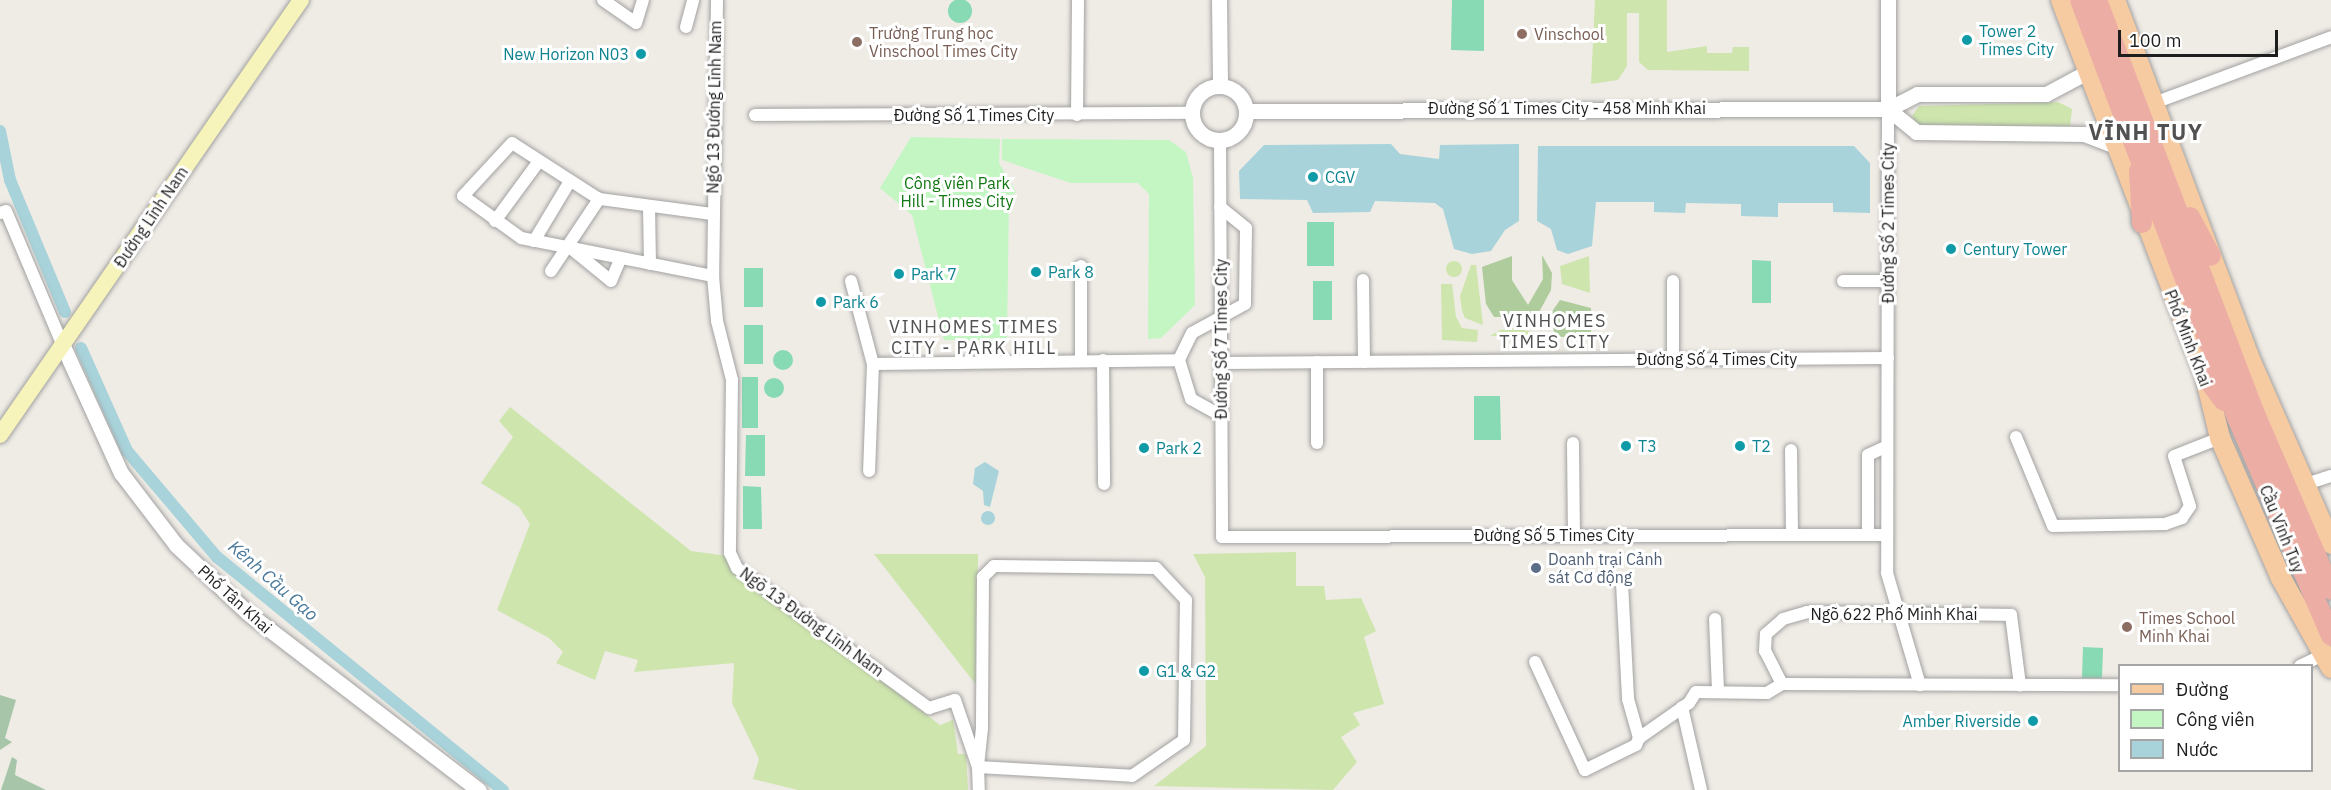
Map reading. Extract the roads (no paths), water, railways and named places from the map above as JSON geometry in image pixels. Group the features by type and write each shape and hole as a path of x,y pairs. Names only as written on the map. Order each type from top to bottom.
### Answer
{"highway":[{"path":"2080,0 2143,144 2247,418"},
{"path":"2097,0 2143,144 2211,256"},
{"path":"2142,223 2143,144"},
{"path":"2247,418 2249,357"},
{"path":"2205,376 2247,418"},
{"name":"Cầu Vĩnh Tuy","path":"2247,418 2331,590"},
{"name":"Cầu Vĩnh Tuy","path":"2247,418 2331,636"}],"main road":[{"name":"Đường Lĩnh Nam","path":"0,435 301,0"},
{"name":"Phố Minh Khai","path":"2061,0 2142,223 2205,376 2220,438 2281,578 2327,661"},
{"path":"2115,0 2249,357 2303,485 2331,544"}],"street":[{"path":"603,0 636,23 643,0"},
{"path":"686,27 693,0"},
{"name":"Ngõ 13 Đường Lĩnh Nam","path":"717,0 712,214 713,276 717,321 732,380 729,553 737,568 929,708 955,700 978,767"},
{"path":"1077,116 1078,0"},
{"path":"1219,0 1220,85"},
{"name":"Đường Số 2 Times City","path":"1888,0 1886,535 1888,586 1920,685"},
{"path":"2154,103 2331,37"},
{"name":"Đường Số 1 Times City - 458 Minh Khai","path":"1246,111 1888,109 1917,94 2046,94 2087,72"},
{"path":"1220,85 1238,93 1246,111 1241,128 1220,140 1200,133 1192,113 1200,93 1220,85"},
{"path":"1888,109 1916,132 2084,134 2115,146"},
{"name":"Đường Số 1 Times City","path":"755,115 1077,116 1192,113"},
{"name":"Đường Số 7 Times City","path":"1220,140 1222,537"},
{"name":"Ngõ 13 Đường Lĩnh Nam","path":"495,221 464,196 512,143 599,199 712,214"},
{"path":"539,161 495,221 534,241 713,276"},
{"path":"534,241 570,181"},
{"path":"551,271 599,199"},
{"path":"649,206 650,264"},
{"path":"1220,207 1246,228 1245,304 1192,333 1179,360 1182,382 1191,399 1222,416"},
{"path":"3,212 63,346"},
{"path":"569,247 611,281 621,258"},
{"path":"1081,266 1081,360"},
{"path":"1364,280 1364,362"},
{"path":"851,281 873,364 868,471"},
{"path":"1673,281 1673,360"},
{"path":"1843,281 1888,281"},
{"name":"Phố Tân Khai","path":"63,346 121,473 176,545 248,613 479,790"},
{"name":"Đường Số 4 Times City","path":"1221,363 1888,358"},
{"path":"1103,360 1104,484"},
{"path":"873,364 1179,360"},
{"path":"1317,362 1317,443"},
{"path":"2016,437 2053,526 2165,524 2182,518 2190,506 2174,456 2220,438"},
{"path":"1574,442 1574,535"},
{"path":"1868,535 1868,455 1887,446"},
{"path":"1791,450 1792,535"},
{"path":"2303,485 2331,476"},
{"name":"Đường Số 5 Times City","path":"1222,537 1886,535"},
{"path":"978,767 1132,776 1184,740 1186,600 1156,568 994,566 983,577 978,767 979,790"},
{"path":"1622,583 1628,699 1639,738"},
{"name":"Ngõ 622 Phố Minh Khai","path":"1782,684 1765,651 1766,634 1784,619 1807,612 2011,615 2020,685"},
{"path":"1716,619 1718,691"},
{"path":"2311,664 2327,661"},
{"path":"1535,663 1585,770 1636,745 1639,738 1682,707 1696,692 1767,693 1782,684 2118,685"},
{"path":"1682,707 1701,790"}],"water":[{"path":"1391,144 1400,154 1439,159 1440,145 1519,144 1519,221 1505,230 1491,251 1472,254 1454,249 1443,209 1435,203 1375,201 1370,212 1313,213 1307,200 1240,199 1239,171 1264,145"},
{"path":"1538,146 1854,146 1870,163 1870,213 1833,212 1833,203 1778,203 1778,217 1741,216 1741,204 1686,203 1685,213 1654,212 1654,202 1596,202 1592,246 1568,254 1557,250 1551,229 1537,221"},
{"path":"985,462 999,471 990,507 984,505 983,491 973,484 975,468"},
{"path":"985,511 991,511 995,518 991,525 985,525 981,521 981,515"}],"waterway":[{"name":"Kênh Cầu Gạo","path":"0,131 10,180 65,312"},
{"name":"Kênh Cầu Gạo","path":"81,348 127,451 217,557 503,790"}],"place":[{"name":"Vinschool","path":"1522,34"},
{"name":"Tower 2 Times City","path":"1967,40"},
{"name":"Trường Trung học Vinschool Times City","path":"857,42"},
{"name":"New Horizon N03","path":"641,54"},
{"name":"CGV","path":"1313,177"},
{"name":"Century Tower","path":"1951,249"},
{"name":"Park 8","path":"1036,272"},
{"name":"Park 7","path":"899,274"},
{"name":"Park 6","path":"821,302"},
{"name":"T3","path":"1626,446"},
{"name":"T2","path":"1740,446"},
{"name":"Park 2","path":"1144,448"},
{"name":"Doanh trại Cảnh sát Cơ động","path":"1536,568"},
{"name":"Times School Minh Khai","path":"2127,627"},
{"name":"G1 & G2","path":"1144,671"},
{"name":"Amber Riverside","path":"2033,721"}],"district":[{"name":"VĨNH TUY","path":"2146,132"},
{"name":"VINHOMES TIMES CITY","path":"1555,332"},
{"name":"VINHOMES TIMES CITY - PARK HILL","path":"974,338"}],"park label":[{"name":"Công viên Park Hill - Times City","path":"957,192"}]}
